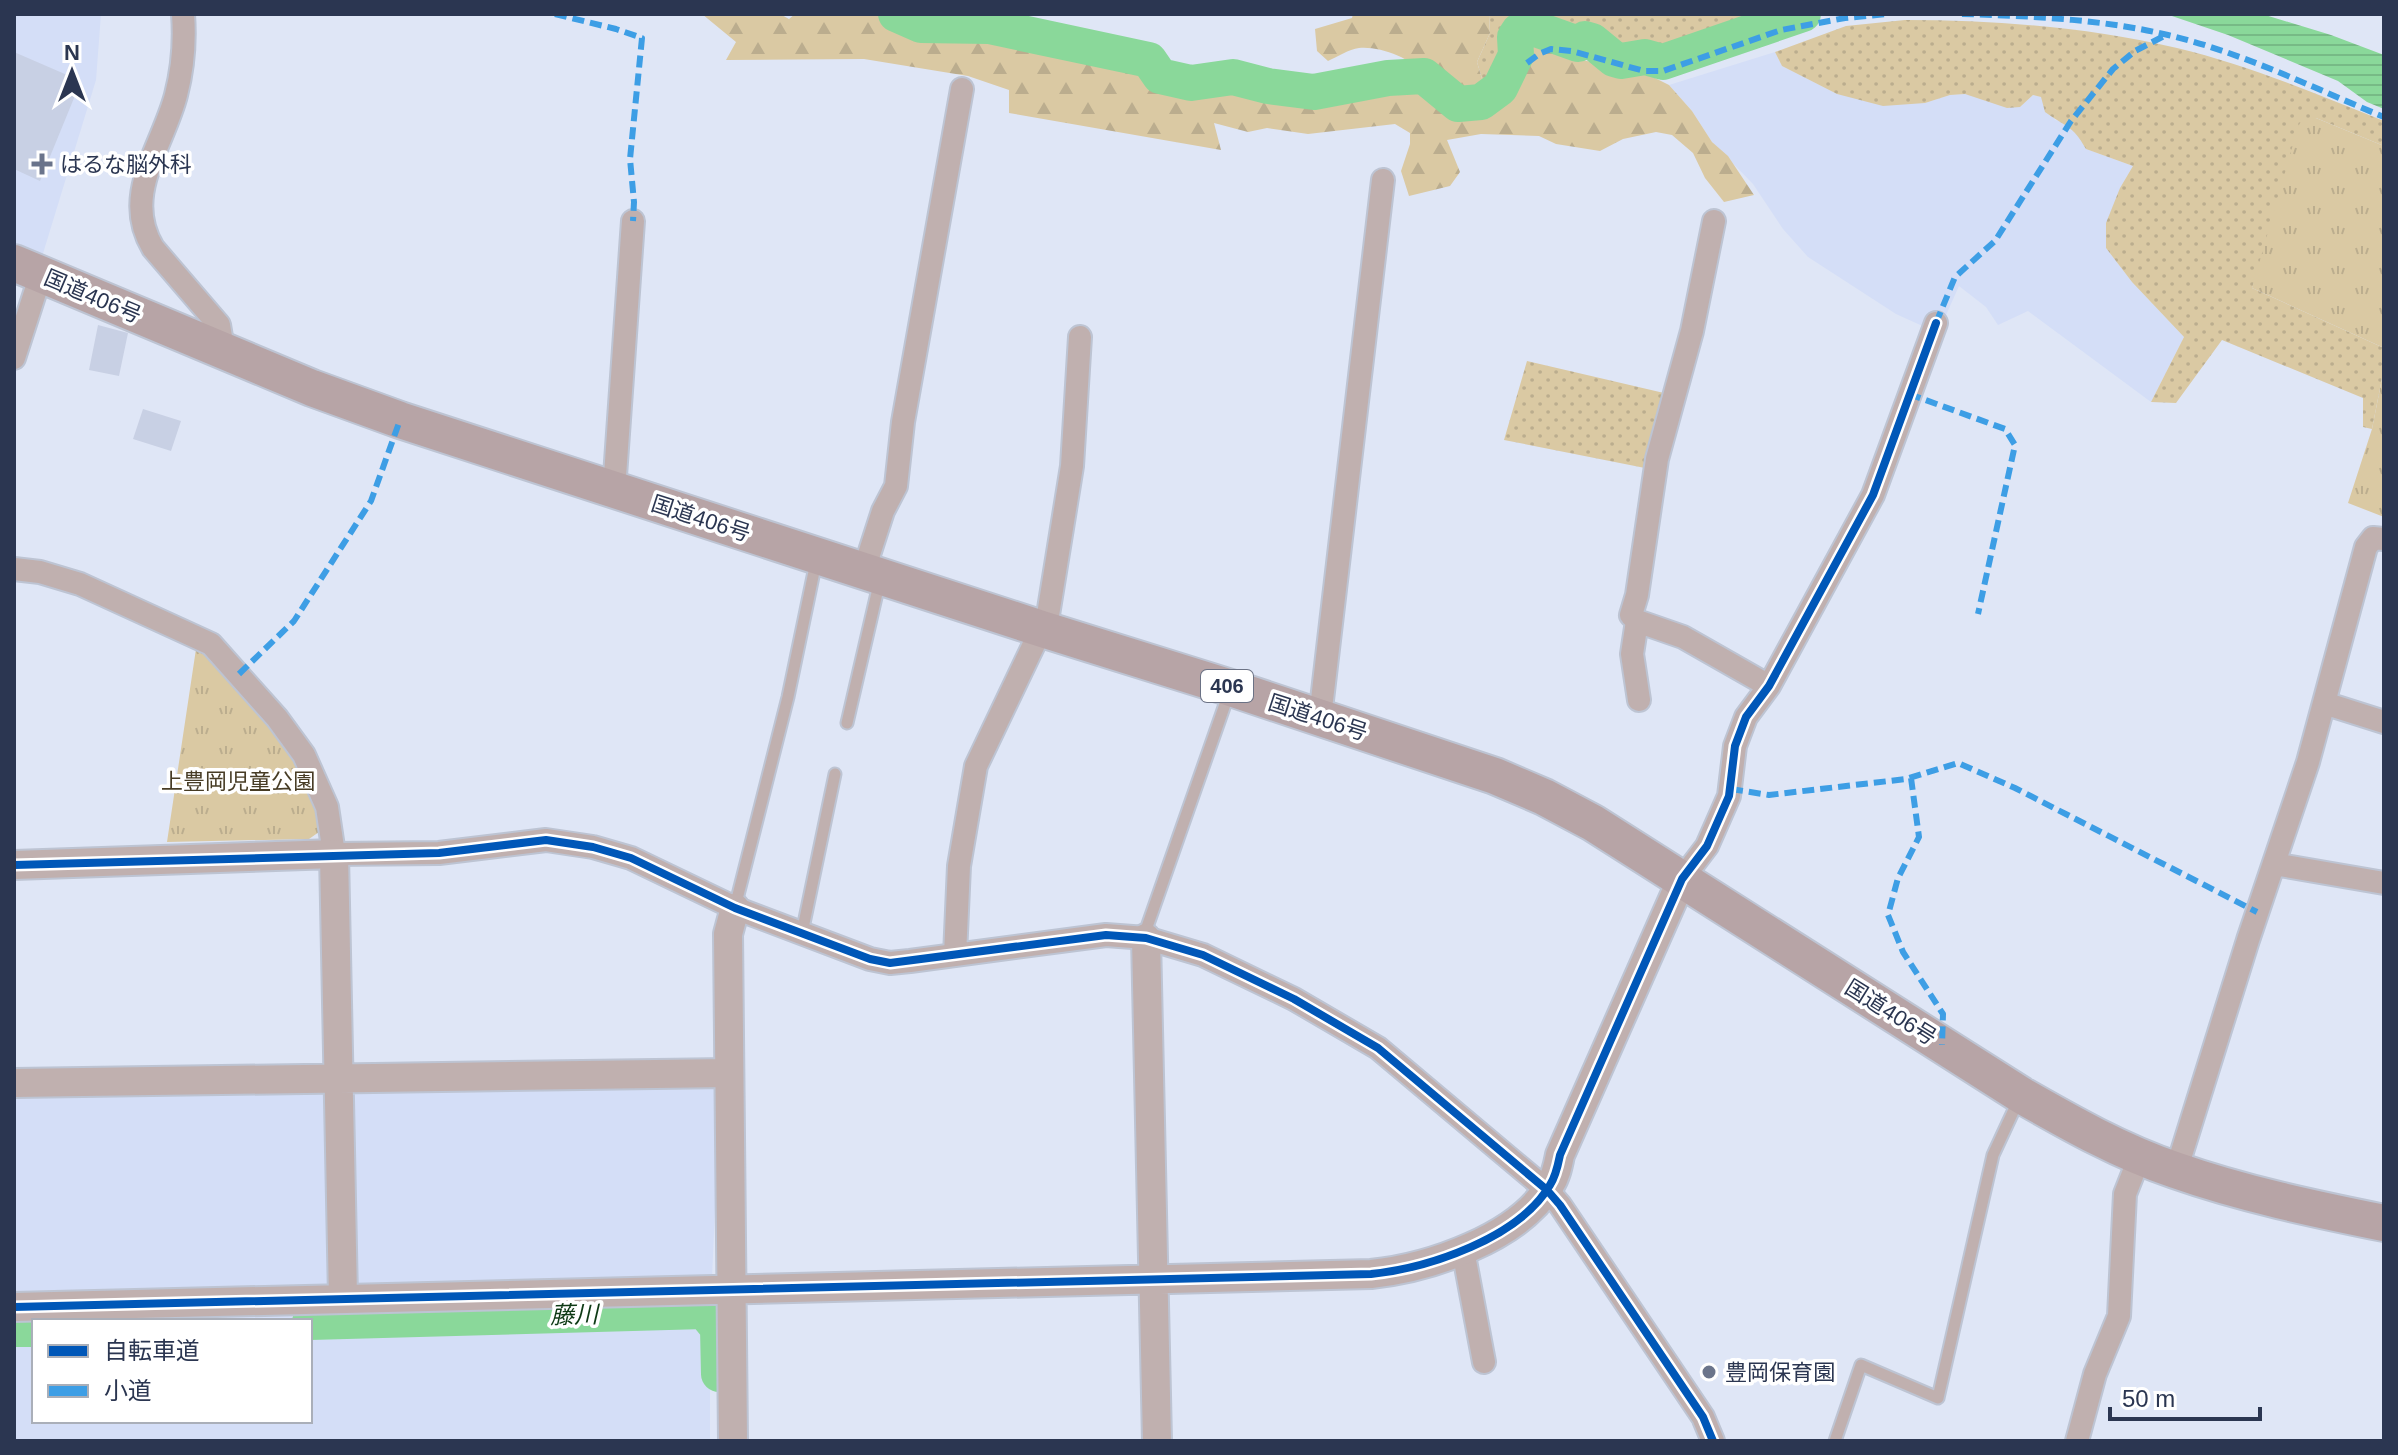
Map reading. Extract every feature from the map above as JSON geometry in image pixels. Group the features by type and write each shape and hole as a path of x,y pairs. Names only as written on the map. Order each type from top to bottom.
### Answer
{"highway":[{"name":"国道406号","path":"28,268 312,388 400,420 1495,776 1593,823 2021,1095 2075,1126 2176,1171 2321,1210 2384,1223"}],"street":[{"path":"183,14 182,66 176,98 146,170 140,216 153,248 219,325 218,349"},
{"path":"872,573 883,511 896,486 903,422 962,89"},
{"path":"1320,717 1383,180"},
{"path":"614,490 633,221"},
{"path":"1714,221 1692,331 1657,459 1637,595 1631,615 1637,621 1683,637 1769,686"},
{"path":"14,358 28,268"},
{"path":"14,1307 1371,1274 1423,1266 1463,1250 1509,1224 1547,1190 1682,879 1707,846 1729,796 1735,746 1746,717 1769,686 1873,495 1936,323"},
{"path":"955,955 959,866 976,766 1048,615 1072,466 1080,337"},
{"path":"2176,1171 2308,762 2366,547 2373,538 2384,539"},
{"path":"14,569 40,572 80,584 211,644 277,718 304,755 327,807 334,854 343,1298"},
{"path":"1637,621 1632,654 1639,700"},
{"path":"2324,703 2384,722"},
{"path":"14,865 439,853 546,840 593,847 631,858 735,908 870,959 890,963 1081,937 1123,935 1146,938 1203,955 1294,999 1378,1048 1547,1190 1703,1417 1713,1441"},
{"path":"2274,864 2384,883"},
{"path":"733,1441 728,934 735,908"},
{"path":"1146,938 1157,1441"},
{"path":"14,1083 729,1073"},
{"path":"2077,1441 2095,1374 2119,1316 2125,1194 2140,1156"},
{"path":"1463,1250 1484,1362"}],"lane":[{"path":"735,908 788,697 817,555"},
{"path":"847,723 872,573"},
{"path":"1146,938 1147,927 1231,688"},
{"path":"802,933 835,774"},
{"path":"1835,1441 1861,1365 1938,1398 1993,1155 2021,1095"}],"shaded area":[{"name":"はるな脳外科","path":"14,14 101,14 96,80 41,260 14,248"},
{"path":"2166,14 2262,14 2384,55 2384,109 2367,102 2338,81 2228,35"},
{"path":"1775,52 1782,66 1837,94 1925,103 1965,94 2020,107 2033,95 2041,97 2055,120 2065,122 2078,134 2086,149 2133,166 2120,188 2106,248 2132,282 2184,337 2151,402 2028,311 1998,325 1986,307 1959,286 1938,333 1896,314 1808,257 1783,229 1753,184 1712,142 1692,111 1669,85"},
{"path":"710,1080 720,1090 710,1326 710,1441 14,1441 14,1092"}],"green space":[{"path":"702,14 780,14 789,19 795,14 896,14 921,25 989,26 1149,60 1160,76 1191,83 1233,77 1268,86 1314,92 1388,78 1424,75 1404,58 1376,49 1347,51 1328,61 1317,51 1315,29 1352,18 1353,14 1489,14 1490,33 1477,62 1486,92 1503,90 1521,57 1522,34 1529,31 1583,60 1653,77 1669,85 1692,111 1754,195 1724,202 1705,178 1693,153 1672,135 1656,132 1623,139 1600,151 1556,144 1539,136 1481,134 1447,140 1460,172 1450,186 1409,196 1401,171 1410,144 1410,133 1395,124 1308,134 1267,128 1248,132 1214,123 1221,150 1009,113 1009,90 968,76 864,59 726,60 736,42"},
{"path":"1489,14 1786,14 1664,56 1632,53 1616,56 1594,38 1584,36 1577,39 1550,33 1528,23 1517,28 1512,35 1512,54 1498,87 1486,92 1477,62 1490,33"},
{"path":"1905,20 2042,26 2177,48 2256,71 2384,121 2384,146 2316,118 2252,288 2384,348 2384,368 2372,429 2363,427 2363,398 2222,340 2176,403 2151,402 2184,337 2132,282 2106,248 2106,223 2133,166 2086,149 2072,130 2045,112 2041,97 2033,95 2020,107 2007,108 1965,94 1925,103 1883,106 1837,94 1782,66 1775,52 1846,26"},
{"path":"2316,118 2384,146 2384,348 2252,288 2298,127 2301,121"},
{"path":"1527,361 1664,393 1645,468 1504,440"},
{"path":"2384,368 2384,517 2348,503 2372,429"},
{"name":"上豊岡児童公園","path":"196,649 205,652 269,721 295,756 319,806 319,832 309,839 167,842"}],"building":[{"path":"14,52 81,81 40,181 14,169"},
{"path":"98,325 128,333 119,376 89,370"},
{"path":"143,409 181,421 171,451 133,439"}],"waterway":[{"path":"896,14 921,25 989,26 1149,60 1160,76 1191,83 1233,77 1268,86 1314,92 1388,78 1424,76 1458,104 1481,102 1500,88 1516,55 1515,37 1519,31 1529,28 1578,44 1585,39 1592,41 1621,61 1645,57 1663,62 1803,14"},
{"name":"藤川","path":"312,1322 704,1311 718,1328 719,1374"},
{"name":"藤川","path":"14,1329 32,1329"}],"marked path":[{"path":"555,14 642,38 630,159 633,221"},
{"path":"1527,63 1551,49 1572,51 1644,71 1663,71 1781,30 1845,18 1888,14"},
{"path":"1962,14 2091,22 2168,35 2251,61 2384,117"},
{"path":"1936,323 1955,277 1995,241 2071,121 2113,69 2135,51 2166,35"},
{"path":"1909,394 2005,429 2015,445 1978,614"},
{"path":"239,674 294,621 371,501 400,420"},
{"path":"1731,789 1769,795 1906,779 1958,763 2015,788 2257,912"},
{"path":"1911,778 1919,837 1898,878 1888,915 1903,952 1943,1014 1942,1045"}],"cycle path":[{"path":"14,1307 1371,1274 1445,1257 1495,1235 1536,1204 1552,1182 1560,1155 1682,879 1707,846 1729,796 1735,746 1746,717 1769,686 1873,495 1936,323"},
{"path":"14,865 439,853 546,840 593,847 631,858 735,908 870,959 890,963 1106,935 1146,938 1203,955 1294,999 1378,1048 1547,1190 1703,1417 1713,1441"}],"place":[{"name":"はるな脳外科","path":"42,164"},
{"name":"豊岡保育園","path":"1709,1372"}]}
